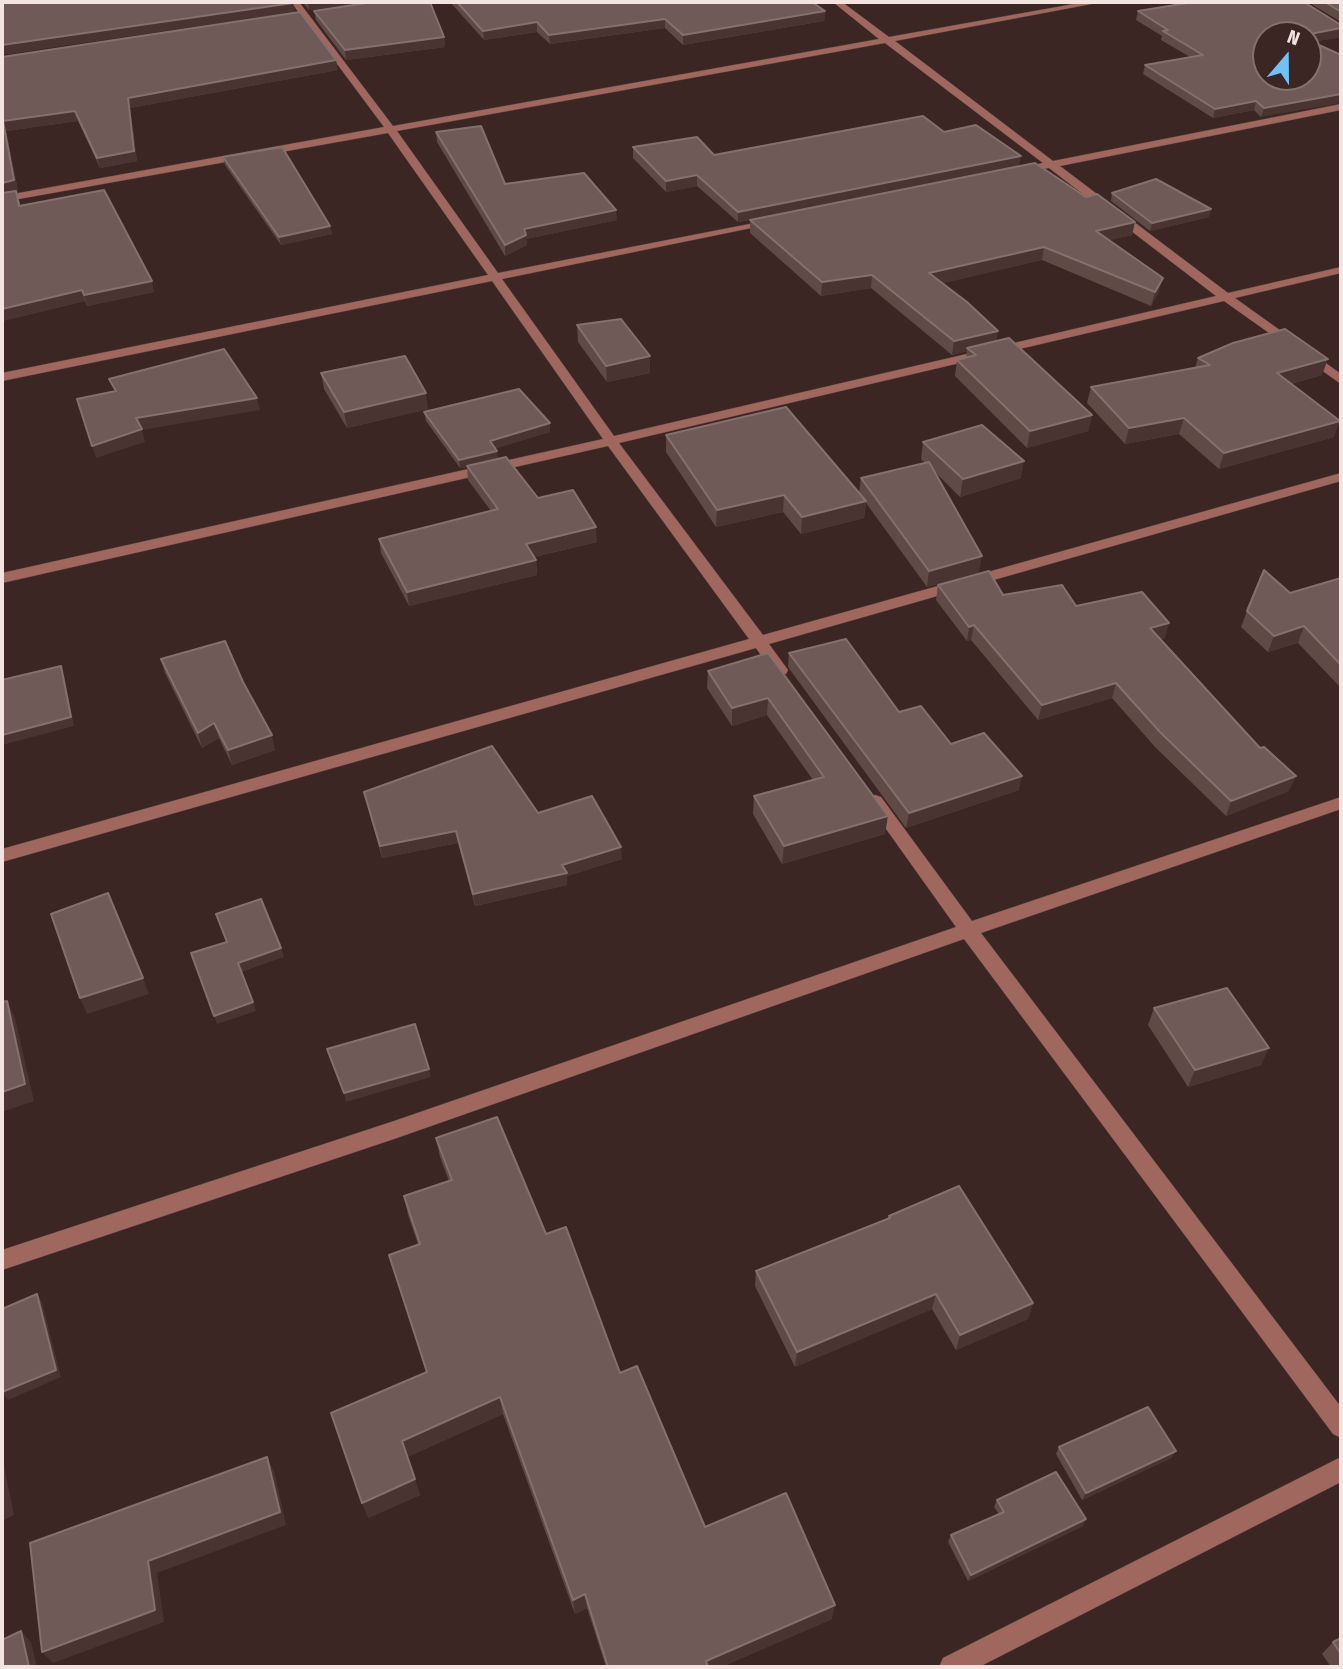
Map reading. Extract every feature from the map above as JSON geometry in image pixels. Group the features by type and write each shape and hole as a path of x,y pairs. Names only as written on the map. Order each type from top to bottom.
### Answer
{"street":[{"path":"837,2 890,39 1227,298 1341,380"},
{"path":"2,199 1098,2"},
{"path":"302,12 390,129 611,441 791,686"},
{"path":"1013,173 1341,107"},
{"path":"2,377 780,219"},
{"path":"2,578 611,441 1341,270"},
{"path":"2,856 1341,477"},
{"path":"863,785 968,930 1341,1426"},
{"path":"2,1260 394,1130 1341,803"},
{"path":"952,1667 1341,1469"}],"building":[{"path":"2,2 292,2 293,3 2,45"},
{"path":"373,2 430,2 444,37 345,50 314,11"},
{"path":"457,2 812,2 825,11 683,35 665,19 549,35 537,22 483,31"},
{"path":"1194,2 1304,2 1341,25 1341,28 1322,32 1322,21 1252,21 1252,91 1322,91 1322,46 1341,55 1341,94 1264,108 1256,101 1215,109 1145,65 1203,55 1163,31 1168,30 1138,11"},
{"path":"1325,2 1341,2 1341,12"},
{"path":"300,12 336,60 128,98 134,151 97,158 75,111 3,121 14,180 2,183 2,57"},
{"path":"923,116 944,132 976,125 1021,156 738,212 697,175 666,181 633,147 697,137 714,155"},
{"path":"481,126 505,184 584,173 616,210 524,229 526,235 505,245 436,132"},
{"path":"282,147 330,226 279,237 223,157"},
{"path":"1035,163 1086,197 1097,194 1135,222 1096,231 1163,278 1155,292 1044,247 929,273 967,302 998,331 954,341 872,275 822,282 750,220"},
{"path":"1156,179 1211,209 1152,223 1112,193"},
{"path":"104,190 152,281 84,295 82,290 2,309 2,193 16,191 19,206"},
{"path":"621,319 650,356 606,366 577,325"},
{"path":"1285,329 1328,359 1277,373 1340,421 1224,453 1184,418 1129,428 1091,387 1210,365 1198,358 1233,343"},
{"path":"1009,338 1092,415 1030,431 957,360 976,355 967,348"},
{"path":"224,349 257,398 136,418 142,429 92,446 77,399 116,391 109,379"},
{"path":"405,356 426,393 344,412 321,373"},
{"path":"519,389 550,423 490,441 497,451 459,460 424,412"},
{"path":"786,407 866,501 802,517 784,495 717,510 666,435"},
{"path":"982,425 1024,461 963,479 923,442"},
{"path":"506,457 538,498 573,490 596,527 526,544 536,560 407,592 379,539 498,509 467,466"},
{"path":"929,462 982,556 929,571 861,478"},
{"path":"1264,570 1290,593 1341,578 1341,665 1304,626 1274,636 1247,611"},
{"path":"989,571 1003,595 1062,585 1076,606 1142,592 1169,623 1150,628 1260,748 1264,747 1296,776 1231,801 1160,732 1116,683 1042,705 974,625 969,627 938,585"},
{"path":"846,639 899,712 921,706 951,744 984,733 1022,776 909,813 789,653"},
{"path":"225,641 243,682 272,735 228,750 214,723 198,733 161,659"},
{"path":"768,653 888,816 784,846 754,796 824,777 768,698 732,708 708,671"},
{"path":"61,666 71,717 2,735 2,680"},
{"path":"492,746 538,813 592,796 621,847 562,865 567,873 473,894 456,831 380,846 364,792"},
{"path":"108,893 143,978 80,998 51,914"},
{"path":"261,899 281,948 238,963 253,1002 214,1016 191,953 227,942 216,914"},
{"path":"1227,988 1269,1048 1195,1070 1154,1008"},
{"path":"7,1001 25,1084 2,1092 2,1002"},
{"path":"415,1024 429,1069 344,1093 327,1049"},
{"path":"497,1117 546,1234 566,1227 620,1373 637,1366 705,1527 786,1493 835,1605 706,1661 708,1667 608,1667 585,1594 573,1600 500,1397 402,1441 415,1479 362,1503 331,1413 427,1372 389,1255 420,1244 404,1196 452,1180 436,1138"},
{"path":"959,1186 1033,1303 960,1335 936,1294 797,1352 756,1271 890,1218 889,1216"},
{"path":"37,1294 56,1370 2,1392 2,1309"},
{"path":"1148,1407 1176,1451 1086,1493 1059,1447"},
{"path":"267,1457 280,1512 148,1561 155,1610 42,1652 30,1543"},
{"path":"1056,1472 1086,1519 971,1575 951,1535 1004,1512 997,1500"},
{"path":"21,1631 29,1667 2,1667 2,1640"},
{"path":"1341,1638 1341,1654 1333,1642"}]}
